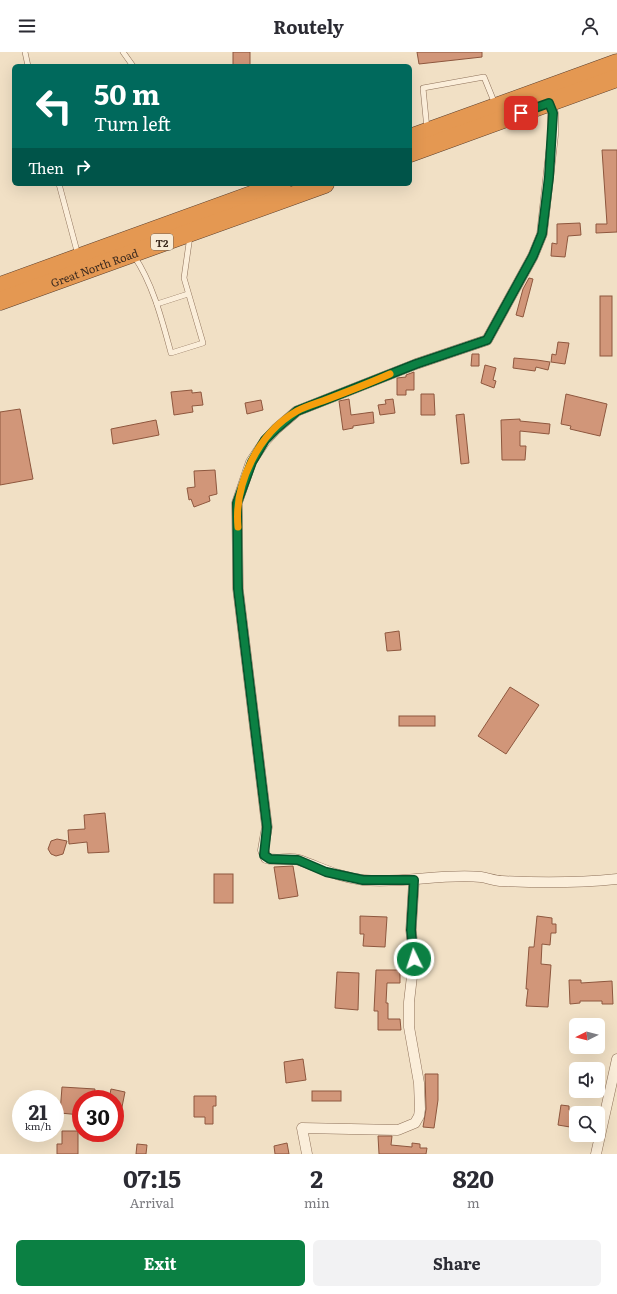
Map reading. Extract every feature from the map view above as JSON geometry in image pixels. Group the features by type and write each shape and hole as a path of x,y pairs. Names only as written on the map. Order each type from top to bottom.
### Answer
{"highway":[{"path":"412,137 617,63"},
{"path":"412,152 617,78"},
{"name":"Great North Road","path":"0,301 190,232 278,186"},
{"name":"Great North Road","path":"0,286 263,193 310,186"}],"street":[{"path":"549,103 553,113 553,134 542,234 533,256 487,340 416,364 297,411 276,429 256,452 246,474 237,503 238,589 267,827 264,855 270,859 298,860 326,872 363,880 414,880 451,877 481,877 500,881 543,881 558,883 617,879"},
{"path":"307,1154 302,1128 398,1130 415,1123 419,1116 419,1083 409,1028 409,1002 414,959 411,930 414,880"},
{"path":"596,1154 617,1059"}],"lane":[{"path":"25,52 28,64"},
{"path":"123,52 132,64"},
{"path":"428,131 423,88 484,77 496,106"},
{"path":"60,186 79,257"},
{"path":"132,253 139,264 157,304 172,353 203,343 184,278 190,232"},
{"path":"157,304 188,294"}],"building":[{"path":"233,52 250,52 250,64 233,64"},
{"path":"417,52 482,52 482,57 419,64"},
{"path":"602,150 617,150 617,232 596,233 596,224 607,224"},
{"path":"580,223 581,235 568,236 565,257 551,256 552,243 557,244 557,224"},
{"path":"529,278 533,279 523,317 516,315 523,289"},
{"path":"600,296 612,296 612,356 600,356"},
{"path":"558,342 569,343 565,364 551,362 552,354 556,355"},
{"path":"472,354 479,354 479,366 471,366"},
{"path":"514,358 550,362 548,370 536,367 535,371 513,368"},
{"path":"485,365 496,368 493,380 496,381 494,388 481,383"},
{"path":"414,372 414,390 406,390 406,395 397,395 397,378 406,377 406,375"},
{"path":"192,390 192,393 201,392 203,405 192,406 193,412 174,415 171,392"},
{"path":"421,394 434,394 435,415 421,415"},
{"path":"566,394 607,404 600,436 570,429 571,426 561,424"},
{"path":"349,399 351,415 373,412 374,423 353,426 353,428 343,430 339,401"},
{"path":"393,399 395,413 380,415 378,405 386,404 385,400"},
{"path":"261,400 263,410 247,414 245,403"},
{"path":"20,409 33,479 0,485 0,412"},
{"path":"464,414 469,463 461,464 456,415"},
{"path":"520,419 520,421 550,424 549,434 520,431 520,446 526,446 525,460 502,460 501,420"},
{"path":"156,420 159,435 113,444 111,429"},
{"path":"215,470 217,494 209,496 210,501 194,507 191,499 189,500 187,488 195,487 194,471"},
{"path":"399,631 401,650 387,651 385,633"},
{"path":"510,687 539,705 506,754 478,736"},
{"path":"399,716 435,716 435,726 399,726"},
{"path":"105,813 109,852 88,853 87,842 69,844 68,830 85,829 84,815"},
{"path":"57,839 67,841 63,854 56,856 51,854 48,849 51,841"},
{"path":"293,866 298,896 279,899 274,867"},
{"path":"214,874 233,874 233,903 214,903"},
{"path":"360,916 387,917 385,947 363,946 364,934 360,934"},
{"path":"537,916 552,918 552,924 556,924 556,933 551,933 550,945 542,944 541,964 551,965 548,1007 526,1006 529,947 534,947"},
{"path":"376,970 400,970 400,983 387,983 386,1003 388,1003 388,1019 400,1019 401,1030 378,1030 378,1011 374,1011"},
{"path":"337,972 359,973 358,1010 335,1008"},
{"path":"569,980 581,980 581,983 612,981 613,1004 602,1004 602,1001 580,1001 580,1003 570,1004"},
{"path":"303,1059 306,1080 286,1083 284,1062"},
{"path":"425,1074 438,1074 438,1100 434,1128 423,1127 426,1109"},
{"path":"62,1087 95,1089 72,1090 72,1114 64,1113 64,1090 62,1090"},
{"path":"312,1091 341,1091 341,1101 312,1101"},
{"path":"194,1096 216,1096 216,1106 213,1106 213,1124 205,1124 205,1117 194,1117"},
{"path":"561,1105 569,1106 569,1127 558,1125"},
{"path":"64,1131 72,1131 72,1142 78,1142 78,1154 57,1154 57,1144 62,1144 62,1142 64,1142"},
{"path":"378,1136 392,1136 391,1145 412,1147 412,1143 420,1144 420,1148 427,1148 426,1154 379,1154"},
{"path":"287,1143 289,1154 275,1154 274,1146"},
{"path":"137,1144 147,1145 146,1154 136,1154"}],"slow traffic":[{"path":"238,527 237,503 246,474 256,452 282,422 297,411 390,374"}],"route":[{"path":"414,959 411,930 414,880 363,880 326,872 298,860 270,859 266,858 264,855 263,850 267,827 256,729 251,707 243,642 238,589 237,503 246,474 256,452 282,422 297,411 416,364 487,340 540,243 542,234 553,134 553,113 549,103 521,113"}]}
